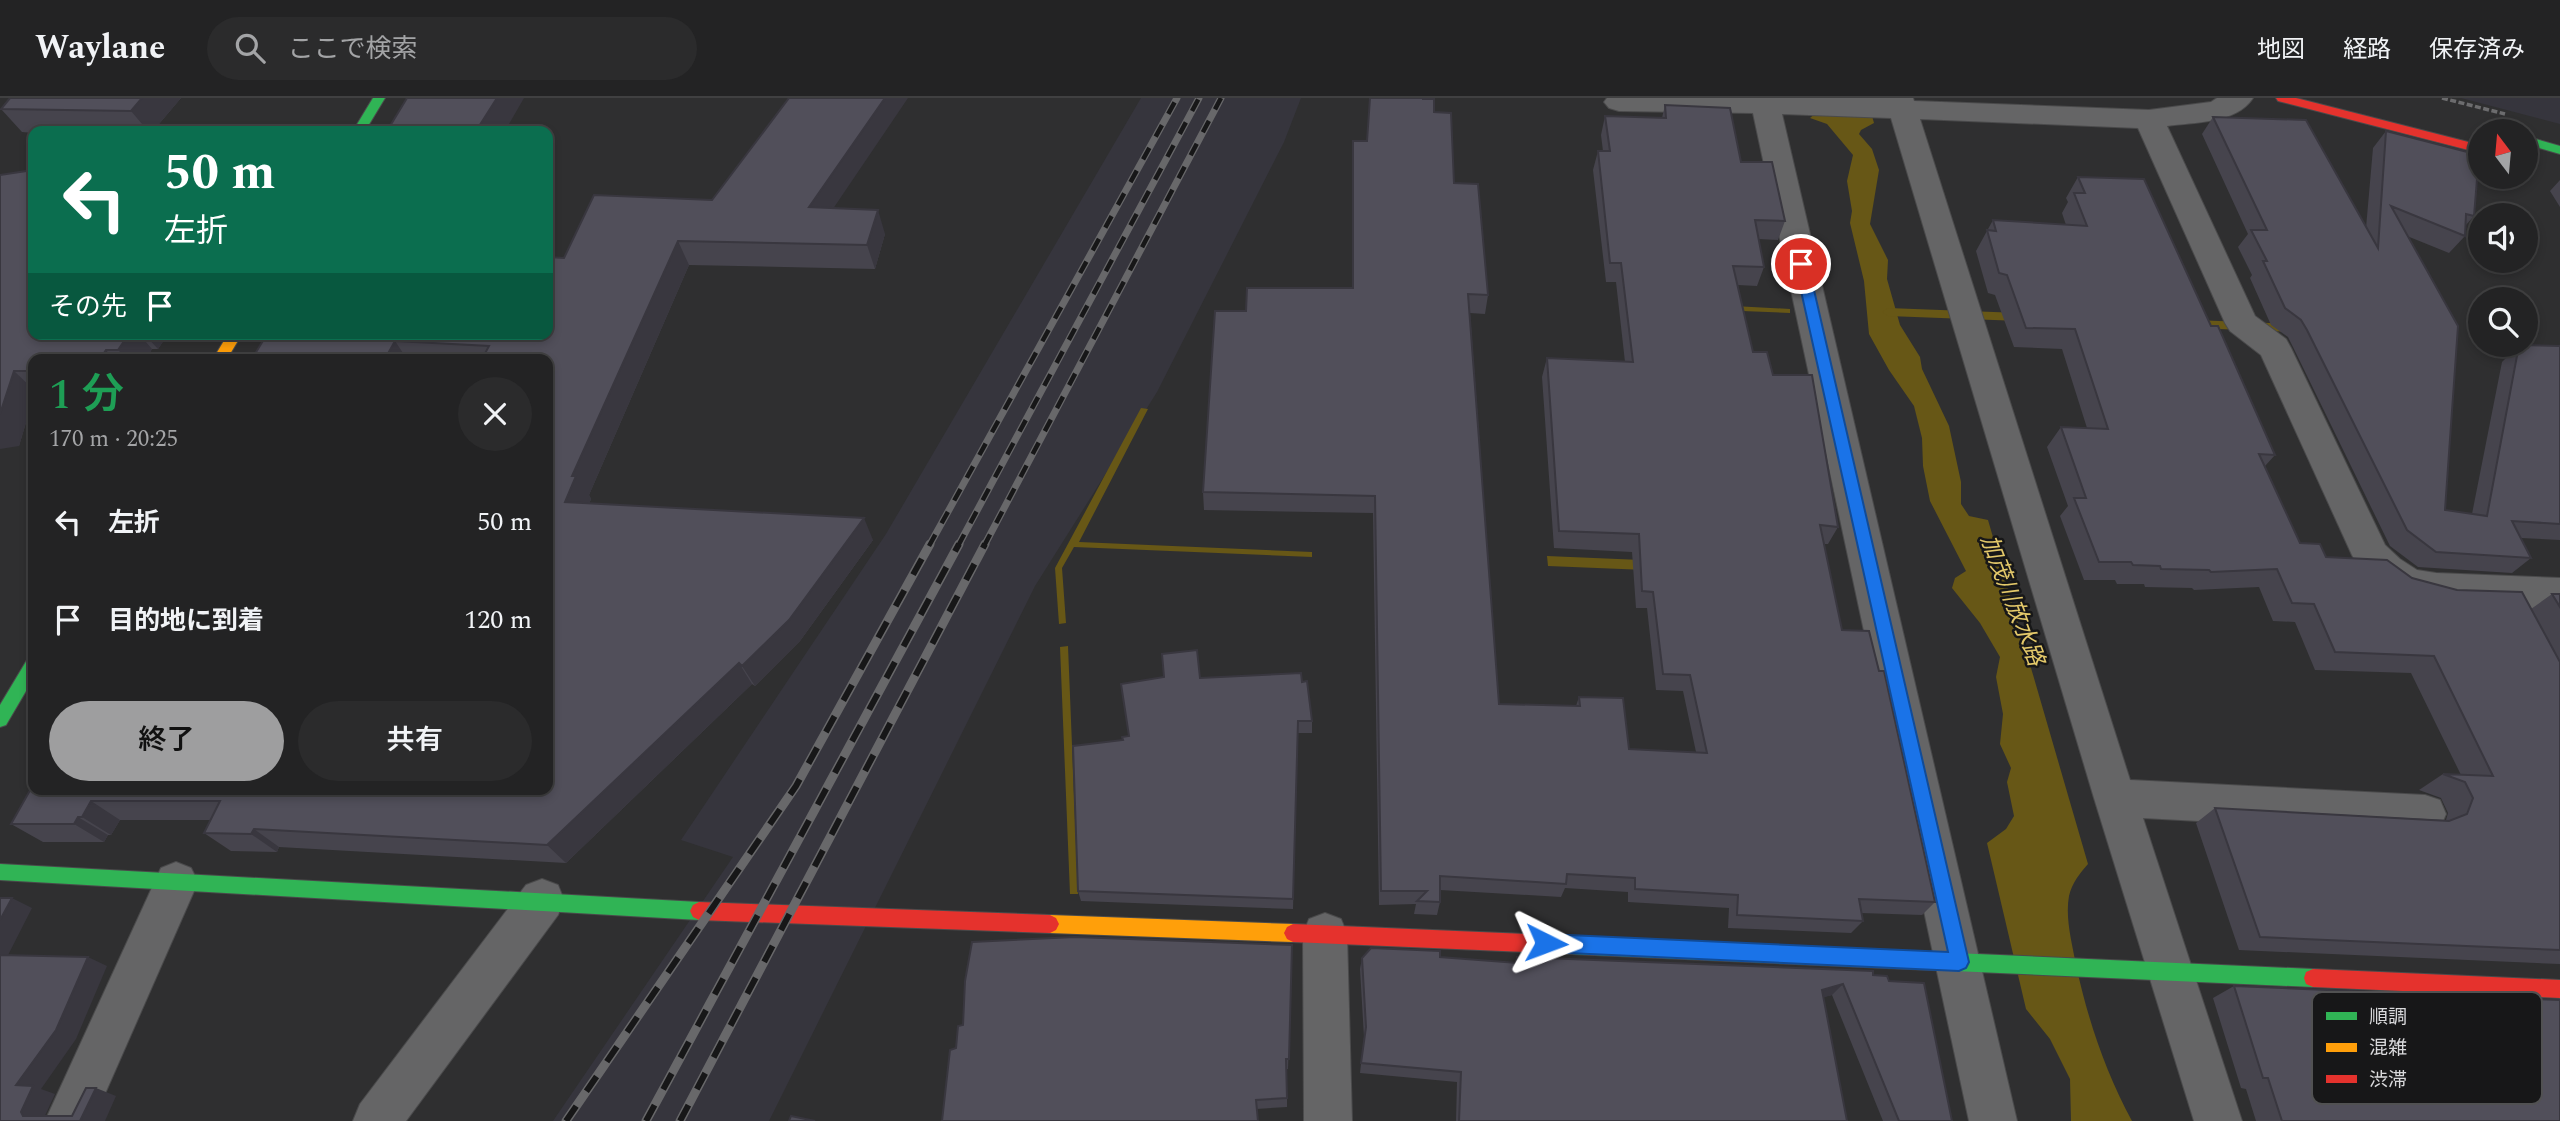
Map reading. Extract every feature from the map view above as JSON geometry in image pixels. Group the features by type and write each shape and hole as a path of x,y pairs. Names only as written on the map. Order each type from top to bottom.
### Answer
{"main road":[{"path":"362,126 379,98"},
{"path":"2282,98 2468,146"},
{"path":"2538,144 2560,150"},
{"path":"0,720 28,673"},
{"path":"0,872 755,913 1325,934 2560,989"}],"street":[{"path":"1619,102 1898,106 2149,120 2218,110 2239,99"},
{"path":"1773,103 1970,963 1993,1121"},
{"path":"1898,106 2115,798 2159,973 2218,1121"},
{"path":"2149,120 2242,323 2274,348 2371,555 2388,572 2406,583 2430,588 2560,594"},
{"path":"2115,798 2425,814"},
{"path":"69,1121 176,882"},
{"path":"377,1121 542,900"},
{"path":"1325,934 1328,1121"}],"path":[{"path":"2442,98 2507,115"}],"shaded area":[{"path":"1141,98 1301,98 1284,142 1157,392 1035,586 769,1121 553,1121 733,857 681,840 886,534"},
{"path":"1834,98 1867,98 1874,123 1859,134 1872,149 1879,170 1870,224 1888,260 1887,279 1900,325 1920,357 1922,369 1949,426 1961,482 1961,504 1969,516 1988,520 2088,864 2072,887 2068,904 2076,965 2106,1064 2132,1121 2071,1121 2070,1079 2050,1039 2026,1009 1987,843 2006,829 2014,816 2007,782 2011,768 2000,744 2003,714 1996,677 2000,657 1980,623 1952,588 1955,578 1966,571 1930,501 1923,466 1922,438 1914,406 1889,370 1869,334 1864,281 1850,223 1852,211 1847,181 1853,155 1827,124 1810,118"},
{"path":"2461,98 2560,98 2560,124"},
{"path":"1715,305 1790,309 1790,313 1717,310 1744,574 1548,566 1547,556 1736,564"},
{"path":"1141,408 1148,409 1079,542 1312,552 1312,557 1074,547 1062,568 1066,623 1059,624 1055,568"},
{"path":"1068,646 1078,894 1070,894 1060,647"}],"building":[{"path":"10,98 142,98 131,111 1,109"},
{"path":"407,98 497,98 479,126 390,126"},
{"path":"789,98 885,98 809,207 878,210 867,245 678,241 572,476 576,476 565,502 864,518 789,620 742,666 739,663 547,845 254,829 251,834 204,833 220,801 91,801 82,817 78,817 74,824 11,824 28,794 553,795 553,354 485,354 489,346 395,341 388,354 255,354 263,340 553,340 553,257 564,258 594,195 712,200"},
{"path":"1370,98 1434,99 1434,112 1451,113 1454,183 1478,184 1488,295 1468,294 1499,704 1580,706 1579,697 1623,698 1629,749 1707,753 1690,675 1663,674 1653,592 1642,591 1639,534 1559,531 1547,358 1633,362 1621,263 1610,263 1598,151 1610,151 1605,116 1666,118 1665,105 1730,108 1741,162 1772,162 1785,221 1755,220 1764,267 1733,266 1753,352 1767,352 1773,375 1812,375 1838,527 1820,525 1842,630 1869,631 1879,671 1884,671 1935,902 1859,899 1863,921 1737,915 1738,895 1635,889 1635,878 1567,874 1566,884 1440,876 1440,902 1417,901 1427,891 1381,891 1375,496 1203,492 1215,311 1246,311 1247,288 1353,288 1353,141 1367,141"},
{"path":"2213,117 2306,120 2378,248 2386,131 2468,152 2468,189 2476,189 2475,203 2468,203 2465,236 2391,206 2458,326 2445,510 2487,516 2517,357 2538,357 2538,345 2560,346 2560,524 2512,521 2531,558 2436,552 2407,530 2307,330 2301,320 2285,308 2263,261 2267,261 2251,230 2267,230"},
{"path":"28,171 28,340 125,340 118,350 106,350 103,354 28,354 28,371 14,371 0,414 0,175"},
{"path":"2078,177 2144,179 2211,326 2218,326 2275,455 2259,454 2300,543 2320,544 2326,557 2387,560 2412,578 2457,590 2522,592 2560,662 2560,950 2260,937 2215,808 2449,821 2467,814 2473,798 2465,782 2443,774 2493,776 2434,656 2335,652 2314,604 2292,603 2277,569 2211,572 2161,569 2160,566 2133,565 2131,562 2099,562 2074,498 2086,498 2061,427 2108,429 2075,329 2026,328 2007,275 1999,273 1987,230 1996,231 1993,220 2087,226 2074,193 2085,193"},
{"path":"2552,594 2560,594 2560,607"},
{"path":"1197,650 1200,678 1301,673 1302,682 1307,681 1312,721 1298,721 1293,899 1078,891 1073,746 1123,740 1122,737 1129,736 1121,684 1164,677 1162,654"},
{"path":"0,898 12,898 0,920"},
{"path":"1075,937 1292,945 1289,1059 1286,1059 1287,1098 1256,1100 1258,1121 942,1121 950,1050 956,1048 958,1026 963,1025 965,981 972,942"},
{"path":"1371,948 1440,951 1440,957 1517,963 1517,957 1873,971 1873,975 1887,976 1889,981 1924,983 1952,1121 1899,1121 1843,984 1822,990 1847,1121 1459,1121 1461,1072 1361,1063 1366,1027 1362,958"},
{"path":"0,955 88,957 56,1030 16,1085 33,1086 21,1112 23,1116 72,1116 86,1088 96,1088 80,1121 0,1121"},
{"path":"2234,986 2374,992 2312,992 2312,1104 2542,1104 2542,999 2560,1000 2560,1121 2282,1121 2268,1078 2263,1078"},
{"path":"791,1116 815,1121 789,1121"}],"waterway":[{"path":"1888,312 2020,317"},
{"path":"2194,324 2292,328"}],"railway":[{"path":"929,546 1177,98"},
{"path":"958,546 1199,98"},
{"path":"984,546 1221,98"},
{"path":"566,1121 796,786 930,544"},
{"path":"646,1121 959,544"},
{"path":"680,1121 985,544"}],"traffic: fast":[{"path":"362,126 379,98"},
{"path":"2538,144 2560,150"},
{"path":"0,720 28,673"},
{"path":"0,872 699,911"},
{"path":"1572,945 2313,978"}],"traffic: slow":[{"path":"223,354 231,340"},
{"path":"1050,924 1293,933"}],"traffic: jam":[{"path":"2282,98 2468,146"},
{"path":"699,911 1050,924"},
{"path":"1293,933 1572,945"},
{"path":"2313,978 2560,989"}],"route":[{"path":"1546,943 1959,962 1801,264"}],"water label":[{"name":"加茂川放水路","path":"2013,600"}]}
